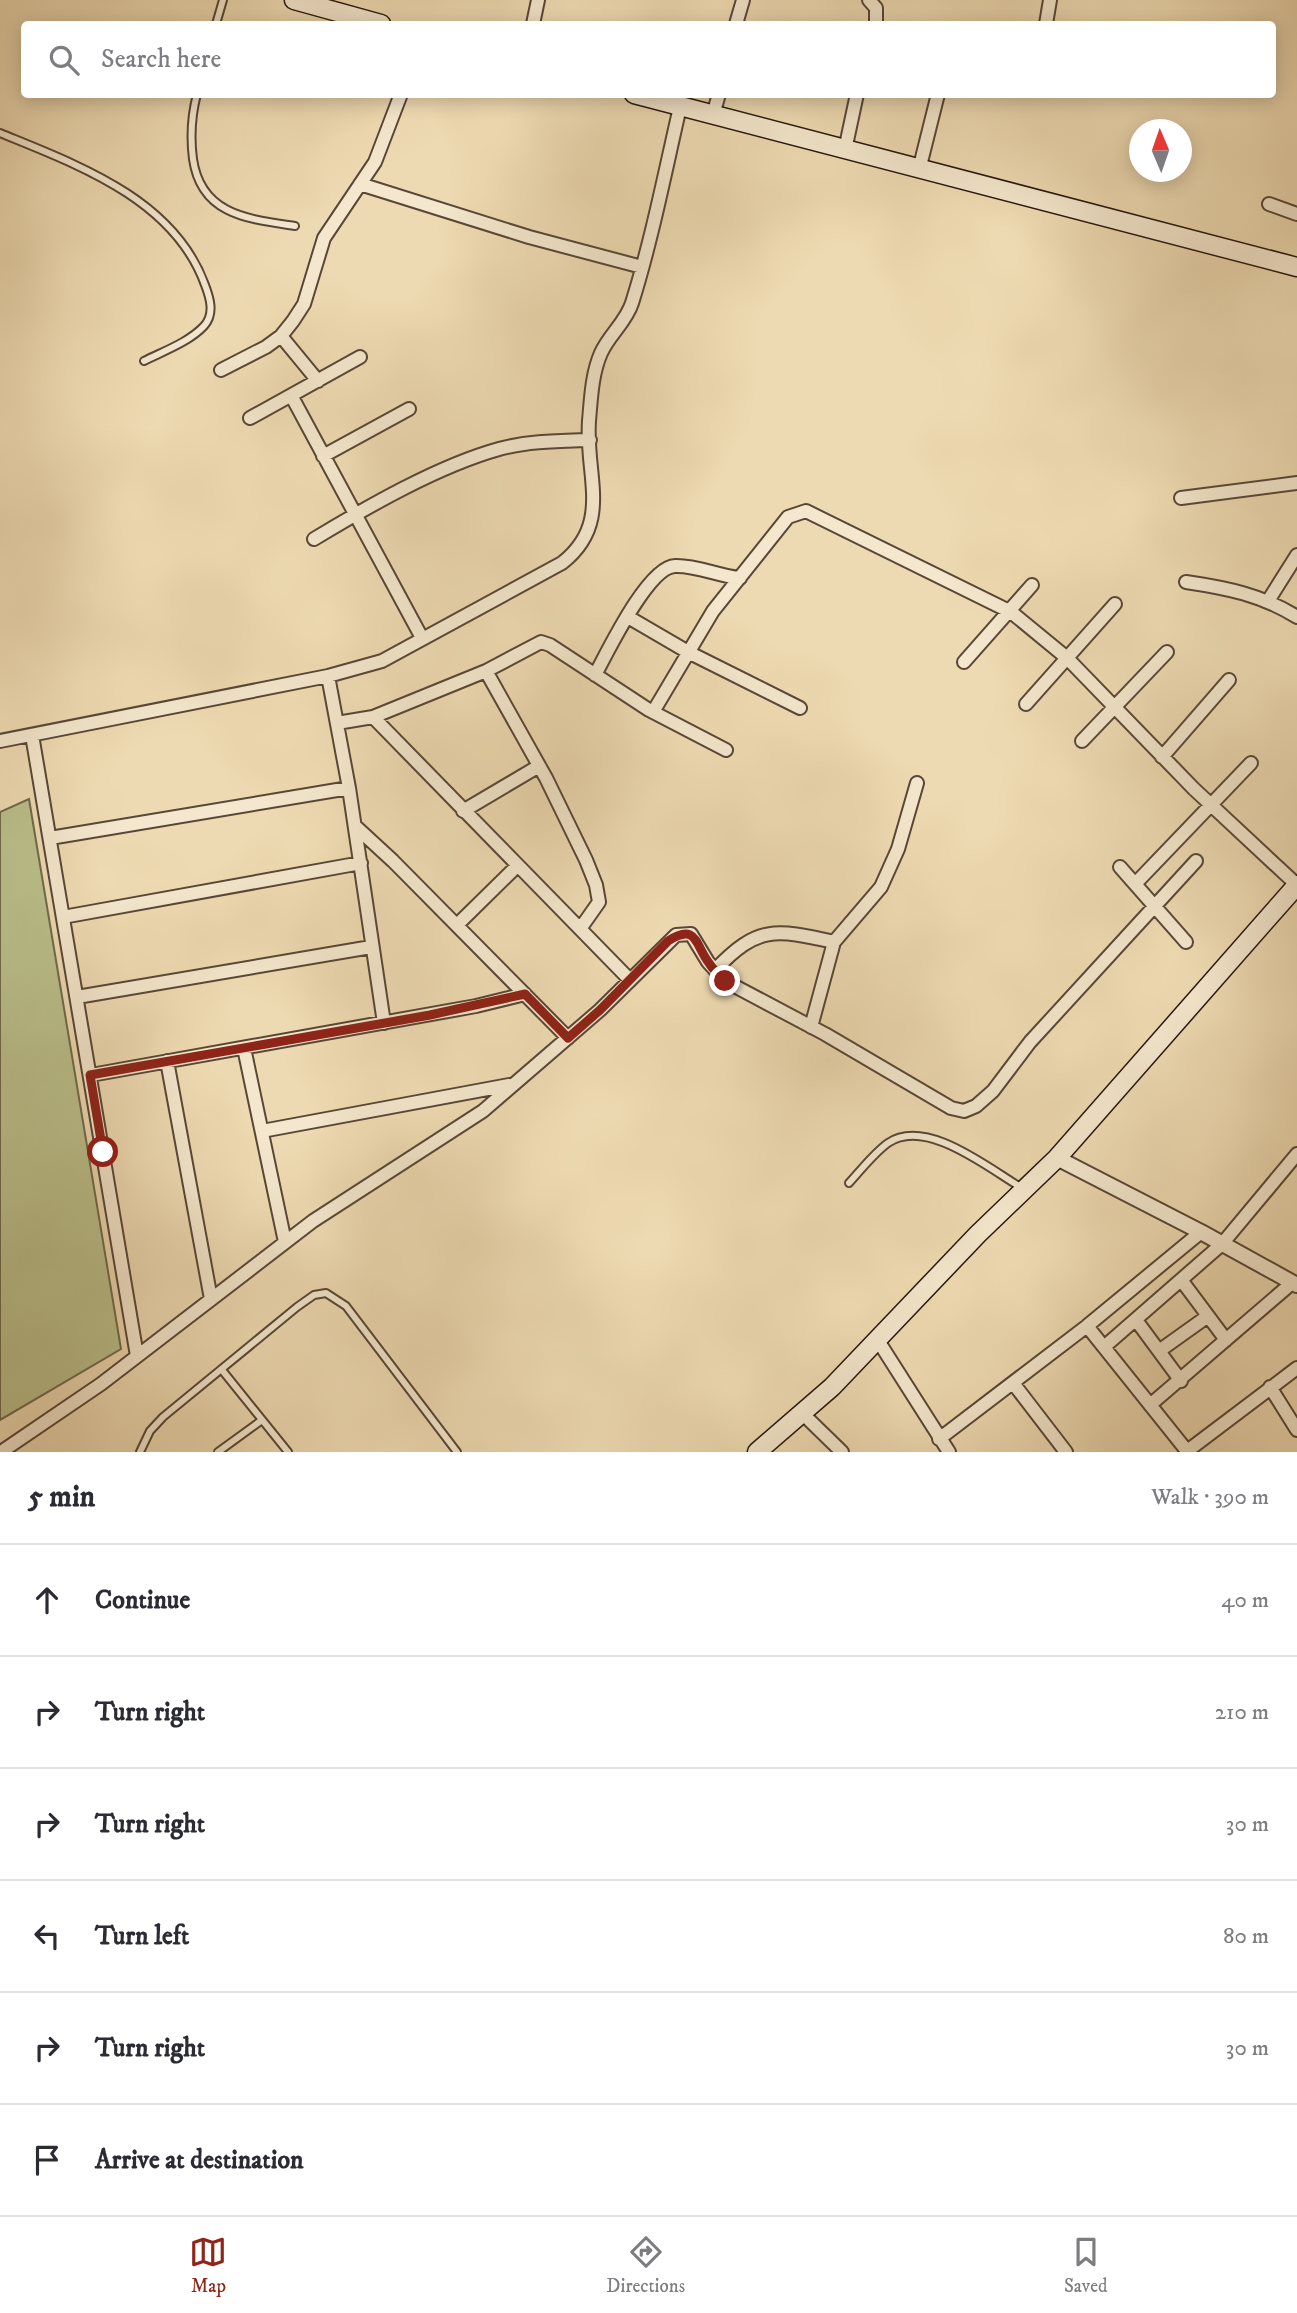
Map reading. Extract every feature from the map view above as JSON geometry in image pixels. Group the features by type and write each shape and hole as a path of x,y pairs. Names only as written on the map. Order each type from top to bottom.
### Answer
{"main road":[{"path":"294,0 370,21"},
{"path":"648,98 1297,267"},
{"path":"757,1452 803,1414 1057,1158 1297,885"}],"street":[{"path":"534,21 538,0"},
{"path":"738,21 743,0"},
{"path":"869,0 876,8 876,21"},
{"path":"1046,21 1050,0"},
{"path":"221,370 281,336 304,304 324,238 375,162 399,98"},
{"path":"713,115 718,98"},
{"path":"845,150 855,98"},
{"path":"919,170 937,98"},
{"path":"0,741 328,676 382,661 562,563 580,549 588,536 592,515 590,440 593,387 601,353 628,314 642,267 680,107"},
{"path":"360,184 529,237 642,267"},
{"path":"1269,204 1297,214"},
{"path":"281,336 318,381"},
{"path":"250,418 360,357"},
{"path":"292,397 422,638"},
{"path":"323,456 409,409"},
{"path":"314,539 355,514 463,461 500,449 590,440"},
{"path":"1181,498 1297,482"},
{"path":"653,712 713,611 788,517 806,511 1011,612 1067,658 1163,757 1297,885"},
{"path":"1268,601 1297,555"},
{"path":"595,674 647,587 668,567 692,568 718,576 740,578"},
{"path":"1186,582 1237,590 1268,601 1297,617"},
{"path":"964,662 1011,612 1032,585"},
{"path":"1026,704 1115,604"},
{"path":"628,617 688,652 800,708"},
{"path":"337,723 373,717 486,671 541,642 550,645 653,712 726,750"},
{"path":"1082,741 1167,652"},
{"path":"486,671 539,766 596,885 597,909 580,929"},
{"path":"328,676 349,788 370,947 384,1023"},
{"path":"1163,757 1229,680"},
{"path":"373,717 630,980"},
{"path":"32,735 137,1356"},
{"path":"1135,884 1251,763"},
{"path":"463,811 539,766"},
{"path":"811,1027 834,942 881,887 898,849 917,783"},
{"path":"50,838 349,788"},
{"path":"355,826 568,1038"},
{"path":"1,1452 137,1356 285,1242 483,1111 511,1084 568,1038 668,941 682,933 691,934 696,939 725,981 951,1108 964,1111 976,1106 993,1091 1030,1042 1196,861"},
{"path":"64,917 361,863"},
{"path":"457,925 517,866"},
{"path":"1120,867 1186,942"},
{"path":"715,970 738,946 755,937 774,933 834,942"},
{"path":"77,997 370,947"},
{"path":"90,1075 384,1023 525,994"},
{"path":"244,1048 285,1242"},
{"path":"167,1061 211,1299"},
{"path":"262,1131 511,1084"},
{"path":"1104,1347 1222,1244 1297,1154"},
{"path":"1057,1158 1201,1232 1294,1284 1150,1405"},
{"path":"939,1439 1087,1326 1201,1232"},
{"path":"1182,1281 1226,1340"},
{"path":"1159,1351 1208,1316"},
{"path":"1136,1320 1181,1381"},
{"path":"1087,1326 1186,1452 1297,1368"},
{"path":"877,1339 949,1452"},
{"path":"1013,1383 1066,1452"},
{"path":"1270,1387 1297,1430"},
{"path":"803,1414 842,1452"}],"lane":[{"path":"217,21 223,0"},
{"path":"196,98 190,138 199,187 213,202 237,215 295,226"},
{"path":"0,133 108,182 166,221 200,271 211,304 204,326 188,339 144,361"},
{"path":"849,1183 888,1143 906,1135 924,1135 941,1141 1024,1190"},
{"path":"140,1452 150,1431 163,1417 297,1307 314,1295 326,1293 346,1306 457,1452"},
{"path":"222,1370 288,1452"},
{"path":"218,1452 262,1420"}],"green space":[{"path":"29,799 121,1349 0,1420 0,812"}],"route":[{"path":"103,1152 90,1075 430,1015 525,994 568,1038 600,1010 668,941 682,933 691,934 696,939 708,962 725,981"}]}
